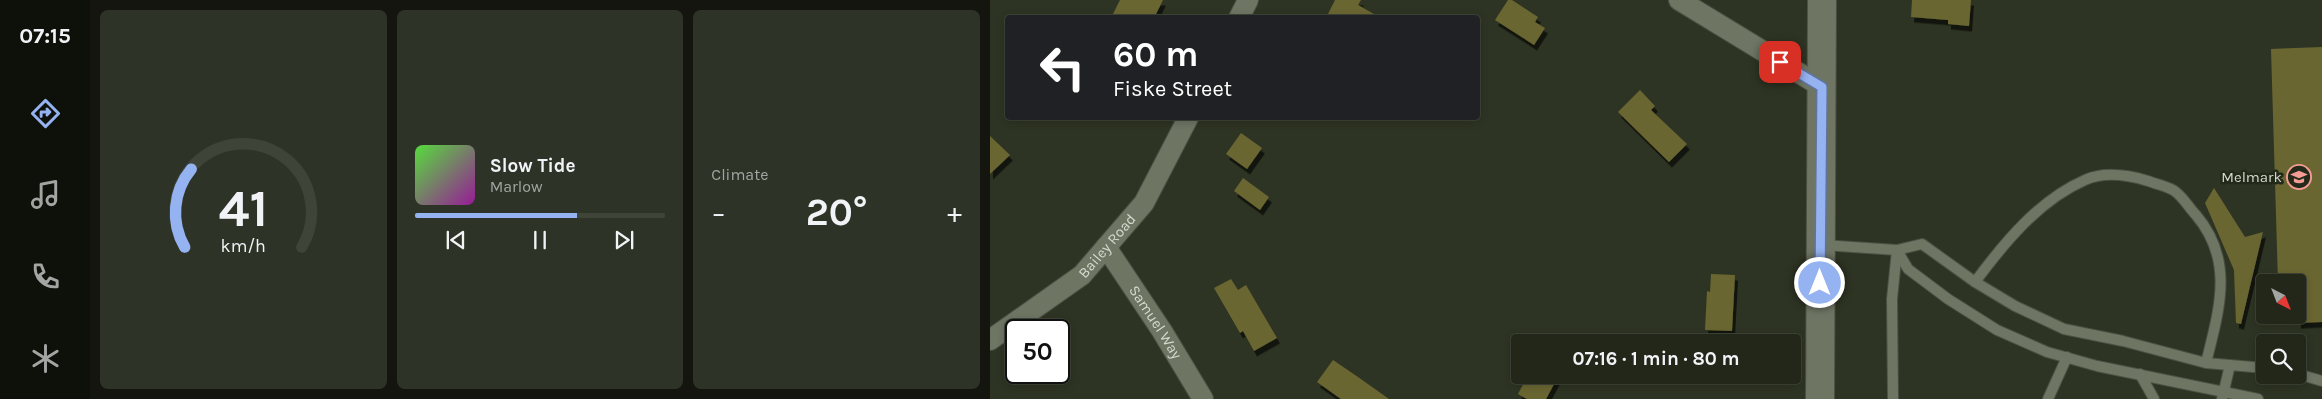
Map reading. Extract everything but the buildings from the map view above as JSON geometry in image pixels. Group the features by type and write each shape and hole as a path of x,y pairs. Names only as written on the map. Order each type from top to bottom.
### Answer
{"main road":[{"path":"1820,399 1822,0"}],"street":[{"path":"1240,15 1248,0"},
{"path":"1679,0 1822,87"},
{"name":"Bailey Road","path":"990,340 1082,275 1144,203 1187,120"},
{"name":"Samuel Way","path":"1106,247 1162,331 1203,399"}],"lane":[{"path":"1975,282 2001,247 2049,202 2086,180 2111,174 2140,179 2174,190 2209,231 2218,256 2222,284 2206,363"},
{"path":"1821,245 1896,250 1922,244 1975,282 2015,306 2064,329 2124,341 2206,363 2256,367"},
{"path":"1896,250 1908,269 1956,304 1997,330 2048,352 2222,395 2258,399"},
{"path":"1892,399 1892,299 1896,250"},
{"path":"2048,399 2067,358"},
{"path":"2222,395 2230,365"},
{"path":"2140,374 2154,399"},
{"path":"2306,377 2322,382"}],"place":[{"name":"Melmark","path":"2299,177"}],"route":[{"path":"1780,62 1822,87 1820,283"}]}
